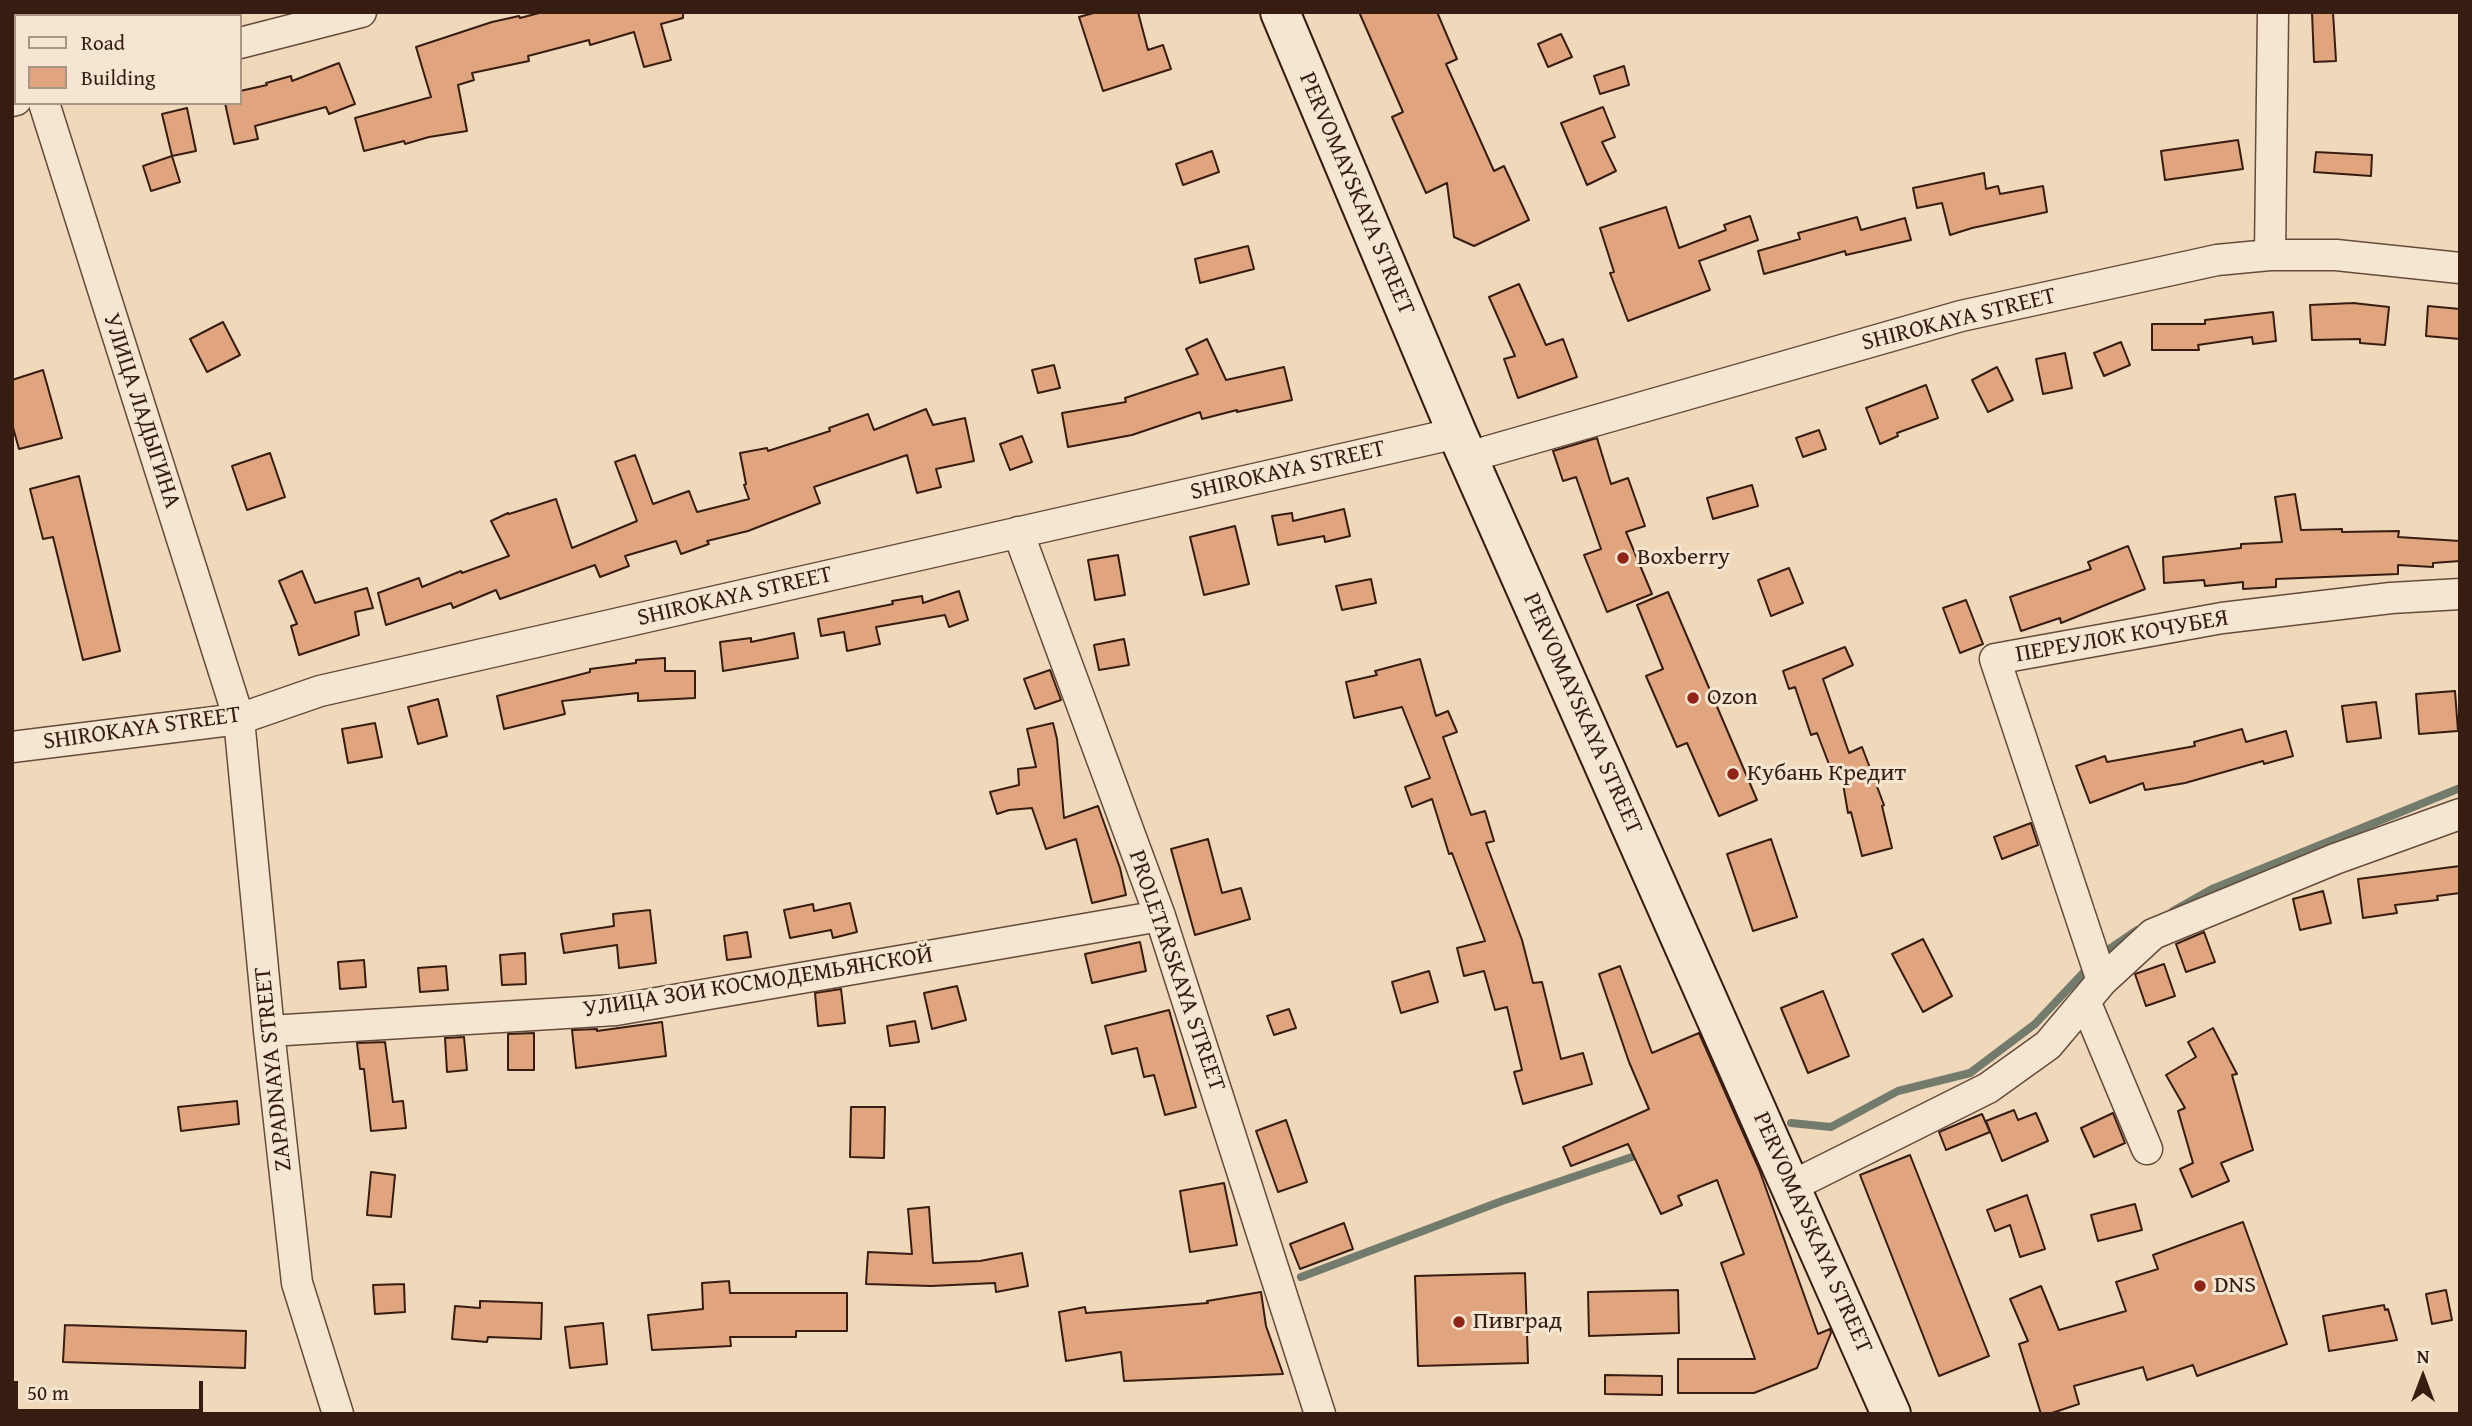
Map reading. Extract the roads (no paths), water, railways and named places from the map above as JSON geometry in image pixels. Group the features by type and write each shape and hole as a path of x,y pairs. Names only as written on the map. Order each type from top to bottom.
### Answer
{"street":[{"path":"242,42 361,12"},
{"name":"PERVOMAYSKAYA STREET","path":"1280,12 1463,445 1891,1414"},
{"path":"2270,255 2273,12"},
{"name":"УЛИЦА ЛАДЫГИНА","path":"45,105 239,719"},
{"name":"SHIROKAYA STREET","path":"12,747 239,719 320,691 1018,532 1463,445 1961,316 2217,260 2270,255 2336,255 2460,268"},
{"name":"PROLETARSKAYA STREET","path":"1018,532 1160,916 1320,1414"},
{"name":"ПЕРЕУЛОК КОЧУБЕЯ","path":"2147,1149 2093,991 1995,659 2222,618 2391,598 2460,594"},
{"name":"ZAPADNAYA STREET","path":"239,719 297,1283 338,1414"},
{"path":"1792,1186 1988,1088 2048,1045 2093,991 2153,934 2335,859 2460,814"},
{"name":"УЛИЦА ЗОИ КОСМОДЕМЬЯНСКОЙ","path":"269,1031 616,1010 1160,916"}],"waterway":[{"path":"2173,911 2212,889 2460,788"},
{"path":"2102,954 2137,930"},
{"path":"1791,1123 1831,1127 1898,1091 1970,1073 2035,1024 2085,971"},
{"path":"1301,1277 1502,1201 1632,1157"}],"place":[{"name":"Boxberry","path":"1623,558"},
{"name":"Ozon","path":"1693,698"},
{"name":"Кубань Кредит","path":"1733,774"},
{"name":"DNS","path":"2200,1286"},
{"name":"Пивград","path":"1459,1322"}]}
